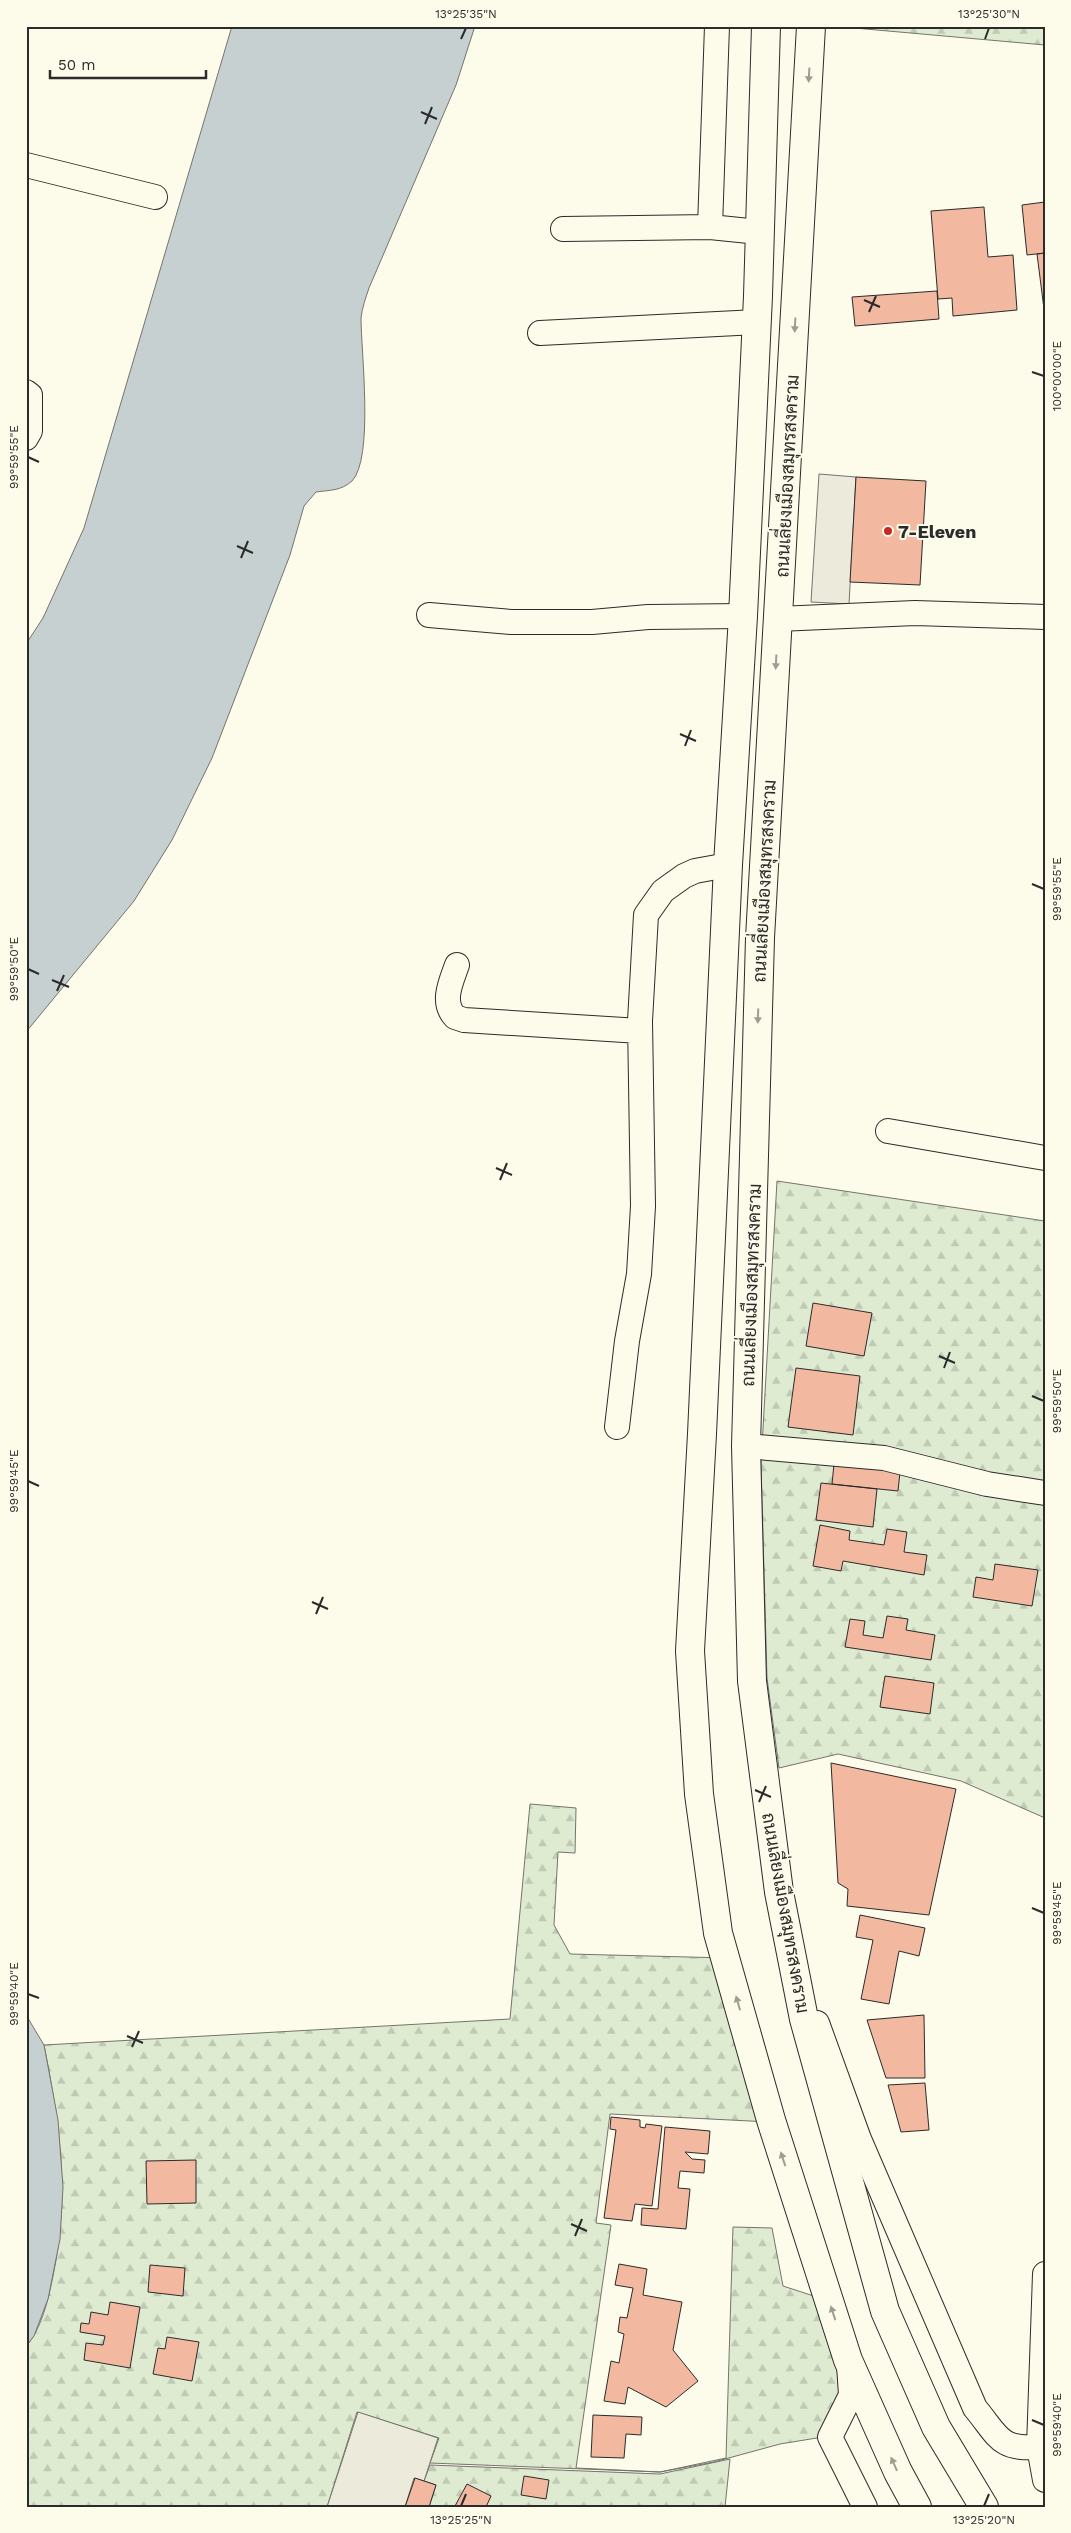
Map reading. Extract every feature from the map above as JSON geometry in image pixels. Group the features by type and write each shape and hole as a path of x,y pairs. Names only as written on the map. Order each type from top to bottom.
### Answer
{"main road":[{"name":"ถนนเลี่ยงเมืองสมุทรสงคราม","path":"766,26 757,309 743,616 728,865 703,1414 690,1650 699,1794 718,1933 771,2120 848,2360 898,2472 917,2507"},
{"name":"ถนนเลี่ยงเมืองสมุทรสงคราม","path":"811,26 760,938 746,1446 752,1681 779,1892 804,2020 886,2312 936,2427 984,2507"},
{"path":"759,232 768,249 776,253 787,252 795,247 800,232"},
{"path":"757,309 767,283 774,280 790,283 797,292"}],"street":[{"path":"710,227 717,26"},
{"path":"26,166 154,198"},
{"path":"563,229 710,227 759,232"},
{"path":"540,333 757,309"},
{"path":"26,392 30,395 30,431 26,438"},
{"path":"778,619 914,613 1045,617"},
{"path":"429,614 511,622 592,622 648,617 743,616"},
{"path":"617,1427 627,1341 638,1274 643,1206 640,1031 646,916 654,901 684,876 695,871 728,865"},
{"path":"457,965 448,992 448,1002 455,1017 464,1020 640,1031"},
{"path":"888,1131 1045,1158"},
{"path":"746,1446 884,1458 988,1484 1045,1493"},
{"path":"779,1892 816,2019 859,2139 975,2408 1004,2444 1018,2448 1040,2446"},
{"path":"1045,2274 1040,2446 1045,2480"},
{"path":"848,2360 851,2395 830,2437 865,2507"}],"green space":[{"path":"832,26 1045,26 1045,45"},
{"path":"777,1181 1045,1221 1045,1818 961,1781 838,1754 779,1768 767,1678 761,1464"},
{"path":"530,1804 576,1808 575,1853 558,1852 554,1925 570,1954 727,1958 847,2360 829,2436 780,2444 714,2462 660,2472 430,2463 439,2438 357,2412 327,2507 26,2507 26,2347 36,2331 46,2304 53,2276 61,2217 61,2160 55,2104 44,2045 510,2019","holes":["610,2114 770,2122 826,2300 783,2286 772,2228 733,2227 726,2458 660,2472 576,2468 611,2225 596,2223"]},
{"path":"730,2459 725,2507 429,2507 436,2485 424,2481 430,2465 660,2474"}],"shaded area":[{"path":"232,26 475,26 456,85 363,306 361,318 365,428 359,469 352,481 344,487 316,492 304,506 290,555 212,758 172,840 134,901 26,1032 26,644 43,618 84,528"},
{"path":"819,474 856,477 849,604 811,602"},
{"path":"26,2015 44,2045 58,2120 63,2187 60,2239 48,2299 34,2336 26,2346"},
{"path":"358,2412 438,2438 424,2481 414,2478 405,2507 327,2507"}],"building":[{"path":"1045,202 1045,253 1027,255 1022,205"},
{"path":"984,207 988,257 1013,255 1017,310 953,316 952,298 938,299 931,211"},
{"path":"1045,253 1045,308 1044,309 1037,254"},
{"path":"937,291 939,319 855,326 852,297"},
{"name":"7-Eleven","path":"856,477 926,481 920,585 850,582"},
{"path":"813,1303 872,1313 864,1356 806,1346"},
{"path":"796,1368 860,1376 853,1435 788,1427"},
{"path":"834,1464 900,1472 898,1491 832,1484"},
{"path":"821,1483 877,1489 873,1527 816,1520"},
{"path":"820,1525 850,1531 849,1540 884,1545 887,1529 907,1532 904,1552 927,1555 924,1575 843,1561 841,1571 813,1566"},
{"path":"995,1564 1038,1570 1032,1606 973,1597 976,1577 993,1580"},
{"path":"887,1616 908,1619 906,1630 935,1635 931,1660 845,1647 850,1619 865,1621 863,1635 883,1638"},
{"path":"885,1676 934,1683 930,1714 880,1707"},
{"path":"831,1763 956,1789 929,1915 847,1906 848,1889 838,1883"},
{"path":"860,1915 925,1928 919,1956 899,1951 889,2004 861,1999 873,1940 856,1937"},
{"path":"924,2015 925,2078 886,2078 867,2020"},
{"path":"925,2083 929,2130 901,2132 888,2085"},
{"path":"611,2117 640,2120 640,2127 645,2128 646,2124 662,2126 652,2206 635,2204 632,2221 604,2218 616,2130 610,2129"},
{"path":"665,2127 710,2131 708,2154 685,2152 692,2159 705,2160 704,2173 680,2171 678,2188 690,2189 686,2229 641,2225 642,2208 658,2209"},
{"path":"196,2160 196,2203 147,2204 146,2161"},
{"path":"619,2264 647,2269 643,2295 682,2302 673,2350 698,2381 666,2407 628,2387 625,2404 604,2401 611,2361 619,2363 624,2334 618,2332 620,2317 627,2318 633,2288 615,2285"},
{"path":"150,2265 185,2268 183,2296 148,2292"},
{"path":"110,2302 140,2307 130,2368 84,2360 86,2343 103,2345 105,2336 80,2332 81,2323 89,2324 91,2312 108,2315"},
{"path":"167,2337 199,2342 192,2381 153,2374 158,2348 165,2349"},
{"path":"593,2415 642,2417 641,2435 626,2434 624,2458 591,2457"},
{"path":"524,2476 549,2480 546,2499 521,2495"},
{"path":"415,2478 436,2485 429,2507 405,2507"},
{"path":"467,2484 491,2496 486,2507 455,2506"}],"place":[{"name":"7-Eleven","path":"888,531"}]}
